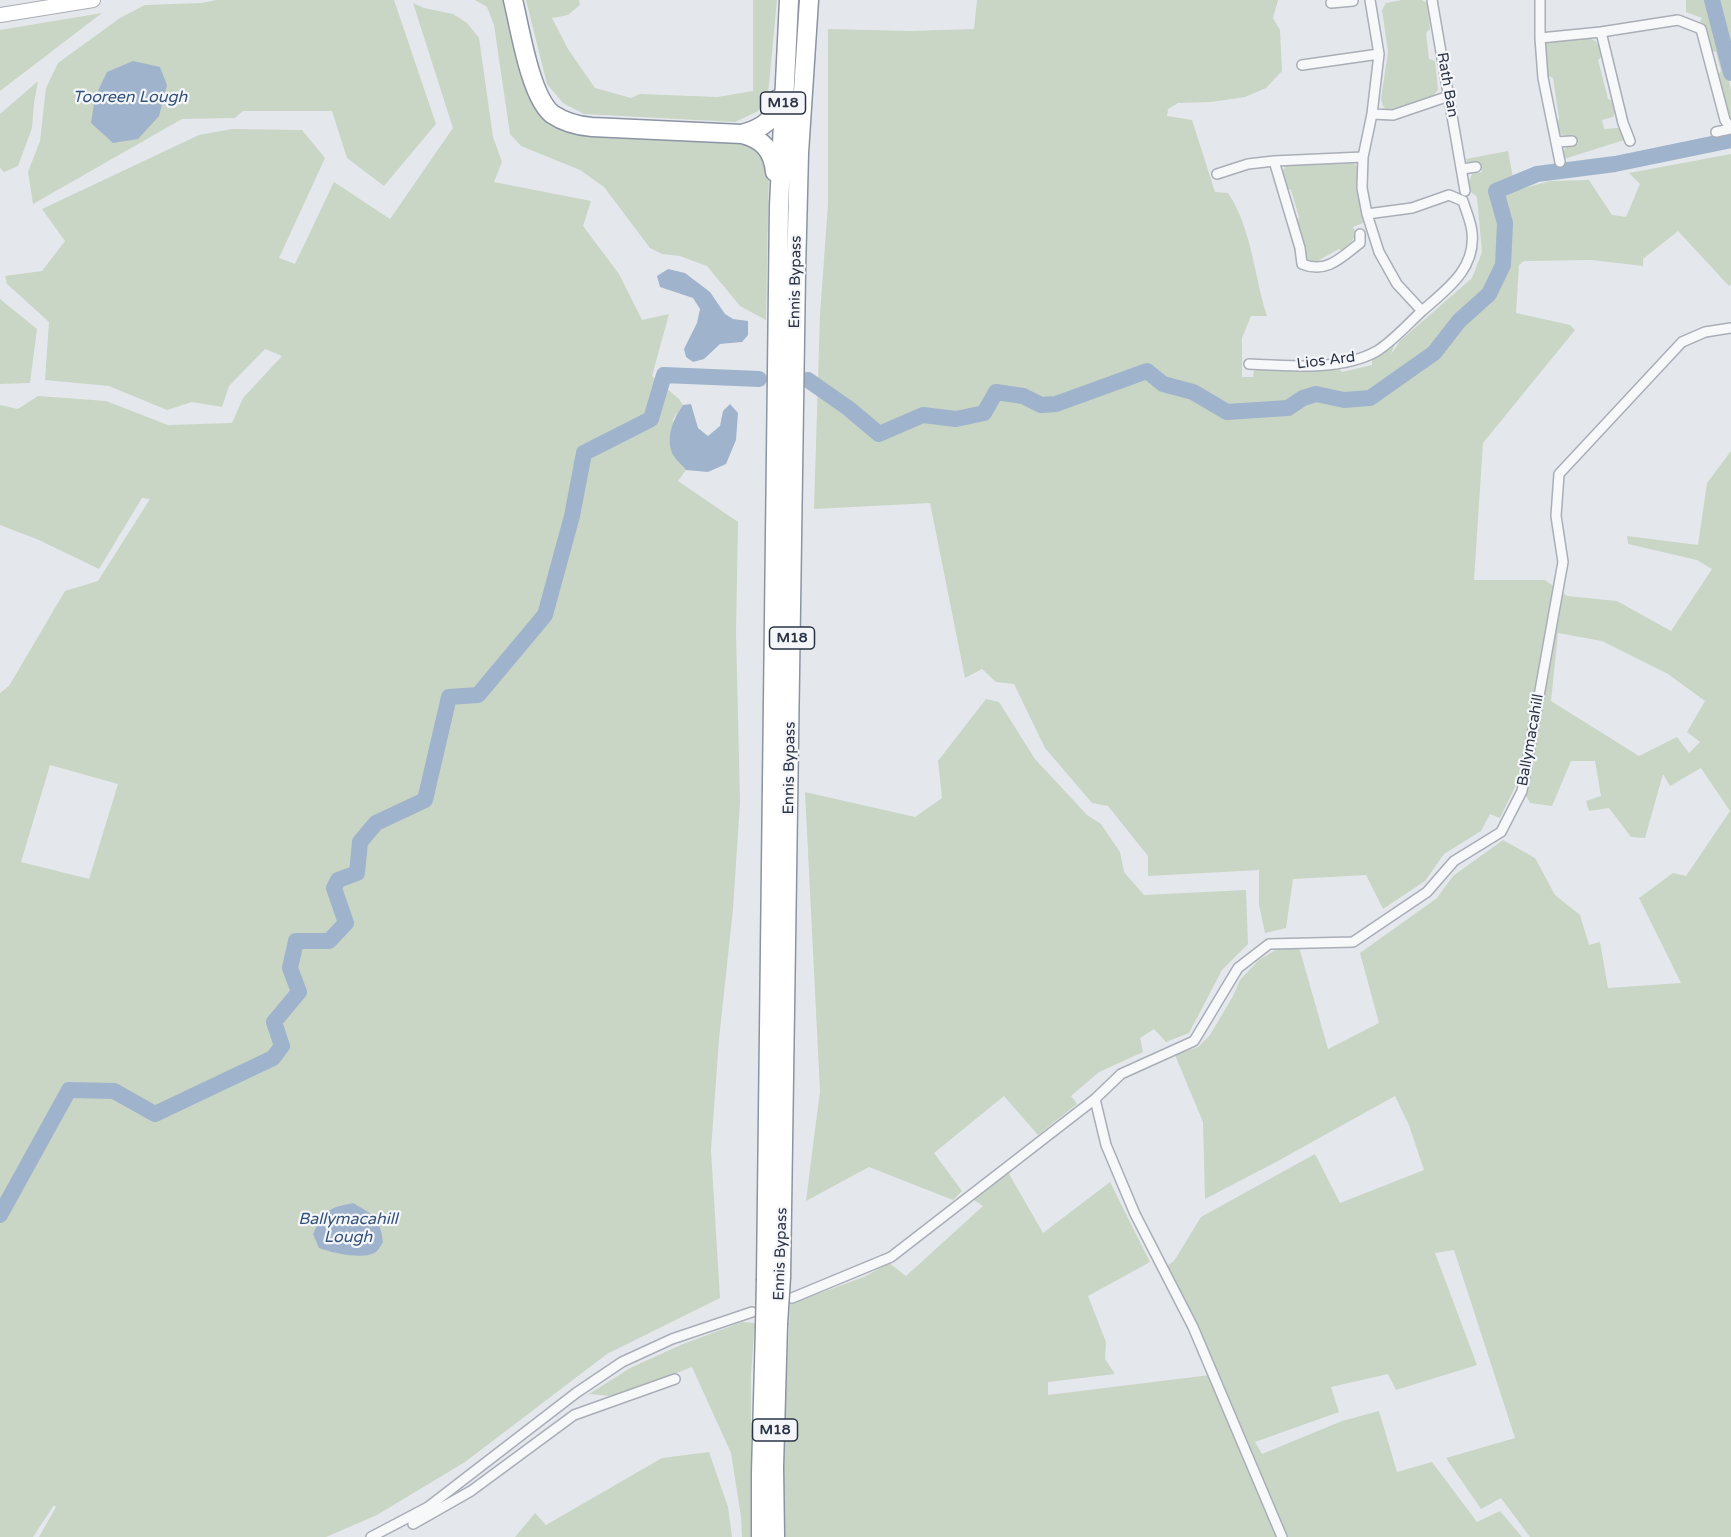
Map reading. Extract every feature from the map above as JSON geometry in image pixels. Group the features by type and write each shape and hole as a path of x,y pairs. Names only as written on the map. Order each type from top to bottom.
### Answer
{"highway":[{"path":"513,0 538,95 545,107 553,114 577,125 592,127 742,134 757,140 771,153 778,206"},
{"name":"Ennis Bypass","path":"773,1278 778,206 789,0"},
{"name":"Ennis Bypass","path":"762,1537 761,1473 773,1278 792,631 795,316 800,153 809,0"},
{"path":"742,134 763,127 776,111 788,21"},
{"name":"Ennis Bypass","path":"771,1326 775,1537"}],"main road":[{"path":"0,15 93,0"}],"street":[{"path":"1331,3 1356,0"},
{"path":"1370,0 1379,54 1372,114 1363,157 1362,188 1367,214 1379,252 1397,284 1422,311"},
{"name":"Rath Ban","path":"1432,0 1466,190"},
{"path":"1540,0 1543,78 1560,162"},
{"path":"1540,38 1601,32 1678,20 1701,29 1725,120 1731,129 1716,132"},
{"path":"1601,32 1619,124 1630,141"},
{"path":"1302,65 1379,54"},
{"path":"1372,114 1393,115 1449,96"},
{"path":"1556,142 1572,141"},
{"path":"1217,174 1248,164 1363,157"},
{"path":"1274,161 1300,248 1302,264 1313,269 1329,265 1359,243 1360,234"},
{"path":"1462,169 1476,167"},
{"name":"Lios Ard","path":"1249,364 1299,366 1356,360 1378,350 1462,275 1473,252 1472,231 1463,201 1449,195 1412,208 1367,214"},
{"name":"Ballymacahill","path":"792,1298 891,1257 1095,1100 1121,1074 1194,1041 1238,968 1269,944 1353,942 1427,892 1454,861 1501,832 1522,791 1563,562 1556,516 1559,474 1682,342 1704,332 1731,328"},
{"path":"1095,1100 1106,1144 1135,1214 1193,1327 1282,1537"},
{"path":"370,1537 428,1507 576,1393 622,1362 672,1339 752,1312"},
{"path":"413,1524 471,1491 574,1415 675,1379"},
{"path":"576,1393 587,1411"},
{"path":"462,1480 471,1491"}],"green space":[{"path":"216,0 394,0 436,124 384,186 347,158 332,111 243,111 235,118 182,119 33,204 28,172 40,141 46,88 58,63 120,18 145,5 202,3"},
{"path":"475,0 509,0 548,119 743,139 760,150 769,165 766,320 740,306 707,266 680,256 662,254 650,248 604,187 580,170 521,146 510,134 494,25 487,7"},
{"path":"526,0 579,0 580,5 568,15 552,18 568,49 595,88 631,98 640,94 717,97 753,91 753,0 777,0 768,94 758,111 735,122 584,114 563,103 547,84"},
{"path":"977,0 1278,0 1273,18 1280,30 1282,71 1266,88 1245,97 1211,102 1178,103 1168,109 1167,116 1192,120 1215,192 1228,193 1247,237 1267,316 1251,316 1242,338 1242,377 1253,377 1254,371 1260,368 1338,367 1342,372 1372,365 1372,358 1396,342 1390,356 1400,341 1472,278 1482,252 1477,197 1472,193 1468,183 1472,174 1482,172 1479,163 1467,163 1466,159 1508,151 1513,178 1503,181 1506,193 1550,181 1589,180 1612,215 1626,217 1640,184 1629,173 1731,154 1731,284 1729,286 1678,231 1643,259 1643,266 1592,260 1524,261 1519,265 1516,313 1570,325 1575,330 1483,443 1474,580 1545,580 1567,596 1617,601 1671,631 1712,569 1697,560 1628,544 1627,536 1698,545 1707,483 1731,451 1731,1537 1530,1537 1501,1498 1481,1509 1446,1458 1515,1438 1454,1250 1435,1253 1477,1365 1396,1390 1388,1374 1331,1387 1339,1412 1255,1442 1262,1454 1342,1421 1379,1411 1397,1472 1432,1462 1477,1522 1500,1511 1522,1537 785,1537 783,1460 790,1304 864,1277 889,1263 906,1276 983,1206 974,1200 1008,1172 1043,1233 1110,1182 1150,1262 1088,1296 1106,1342 1105,1359 1115,1374 1048,1382 1048,1395 1218,1374 1167,1266 1174,1261 1201,1217 1315,1154 1340,1203 1424,1170 1409,1125 1395,1096 1205,1199 1203,1122 1175,1055 1198,1047 1210,1035 1240,980 1259,960 1277,949 1299,947 1328,1049 1379,1023 1360,953 1437,898 1453,876 1503,840 1535,858 1555,895 1580,915 1589,945 1600,942 1608,988 1681,983 1639,898 1673,873 1686,876 1730,811 1701,768 1670,786 1663,774 1645,838 1631,837 1609,808 1589,811 1586,801 1601,796 1595,761 1571,761 1552,806 1530,803 1518,781 1500,818 1490,814 1481,831 1444,854 1425,881 1383,909 1366,875 1293,879 1286,928 1265,933 1259,905 1259,870 1148,876 1148,856 1108,806 1092,803 1045,748 1014,684 996,682 982,669 965,678 930,503 814,509 820,315 828,204 828,29 910,31 974,29","holes":["1558,633 1602,641 1668,674 1705,701 1687,732 1700,742 1689,753 1677,737 1639,756 1551,701"]},
{"path":"1422,0 1427,3 1430,29 1426,33 1429,59 1435,61 1438,90 1431,98 1387,110 1381,99 1388,52 1382,10 1386,3"},
{"path":"1686,0 1731,0 1731,80 1712,2 1731,90 1731,119 1718,75 1721,71 1716,52 1711,51 1706,29 1700,21 1702,18 1686,12"},
{"path":"413,3 424,8 453,14 467,23 479,38 493,137 502,162 494,182 591,201 583,226 619,274 642,320 669,314 652,376 683,405 673,419 673,455 686,470 678,481 738,522 736,633 740,802 733,909 719,1039 711,1150 720,1298 607,1354 465,1462 377,1515 326,1537 39,1537 56,1507 54,1505 33,1537 0,1537 0,693 9,686 65,591 98,581 150,499 142,498 99,569 39,540 0,525 0,405 18,409 38,396 106,401 168,425 232,423 243,398 282,356 265,349 229,386 222,407 192,402 167,410 109,386 45,380 49,322 7,284 5,276 42,271 65,241 42,209 199,135 232,129 302,130 325,158 279,258 295,264 334,182 390,219 453,128","holes":["50,765 118,784 89,879 21,862"]},
{"path":"102,13 0,91 0,30"},
{"path":"1588,38 1594,40 1599,47 1601,57 1598,60 1608,99 1613,101 1616,110 1613,117 1602,120 1604,129 1618,128 1623,131 1624,140 1564,159 1562,154 1566,147 1578,144 1576,136 1560,134 1553,78 1548,76 1544,50 1546,44 1551,41"},
{"path":"38,81 32,128 18,166 4,172 0,168 0,114"},
{"path":"1349,162 1356,165 1359,171 1358,187 1363,223 1353,227 1356,234 1342,251 1339,249 1314,265 1306,261 1305,248 1297,223 1299,217 1291,190 1286,188 1283,181 1283,170 1287,164"},
{"path":"0,299 37,329 30,383 0,384"},
{"path":"986,699 999,702 1035,759 1087,815 1101,824 1120,852 1124,872 1144,895 1246,890 1248,944 1222,970 1189,1033 1166,1042 1154,1029 1140,1038 1143,1052 1099,1072 1071,1096 1077,1104 1038,1135 1004,1096 934,1153 962,1191 953,1200 869,1167 806,1201 820,1091 805,792 915,817 942,798 938,761"},
{"path":"742,1322 755,1323 751,1374 751,1537 742,1537 731,1453 692,1367 628,1392 610,1396 589,1394 630,1368 683,1344"},
{"path":"709,1452 728,1507 732,1537 515,1537 535,1513 546,1525 662,1458"}],"water":[{"name":"Tooreen Lough","path":"133,61 160,67 167,85 159,116 138,139 113,143 91,123 95,97 107,72"},
{"path":"668,269 685,273 710,292 725,314 733,319 748,321 748,335 742,342 720,344 704,359 693,362 686,357 684,349 697,323 700,309 693,298 660,287 657,276"},
{"path":"691,404 698,428 708,436 720,426 723,411 730,404 738,413 736,440 726,464 708,472 686,470 674,457 671,449 670,435 676,416 683,405"},
{"name":"Ballymacahill Lough","path":"353,1203 371,1214 378,1222 383,1242 379,1249 372,1254 357,1256 319,1248 313,1234 320,1220 328,1211"}],"waterway":[{"path":"1712,0 1731,73"},
{"path":"808,380 848,408 879,434 923,415 956,419 984,413 996,392 1023,396 1041,405 1056,404 1147,371 1163,384 1193,392 1227,412 1288,408 1303,398 1316,394 1344,400 1370,398 1434,353 1459,321 1489,294 1503,265 1505,223 1496,191 1537,174 1615,164 1731,140"},
{"path":"0,1215 69,1090 114,1091 155,1114 273,1058 282,1046 274,1022 299,992 290,968 296,941 329,941 346,923 334,888 338,880 357,873 360,842 376,823 425,800 449,697 478,695 545,615 572,516 584,453 651,419 664,375 759,379"}]}
